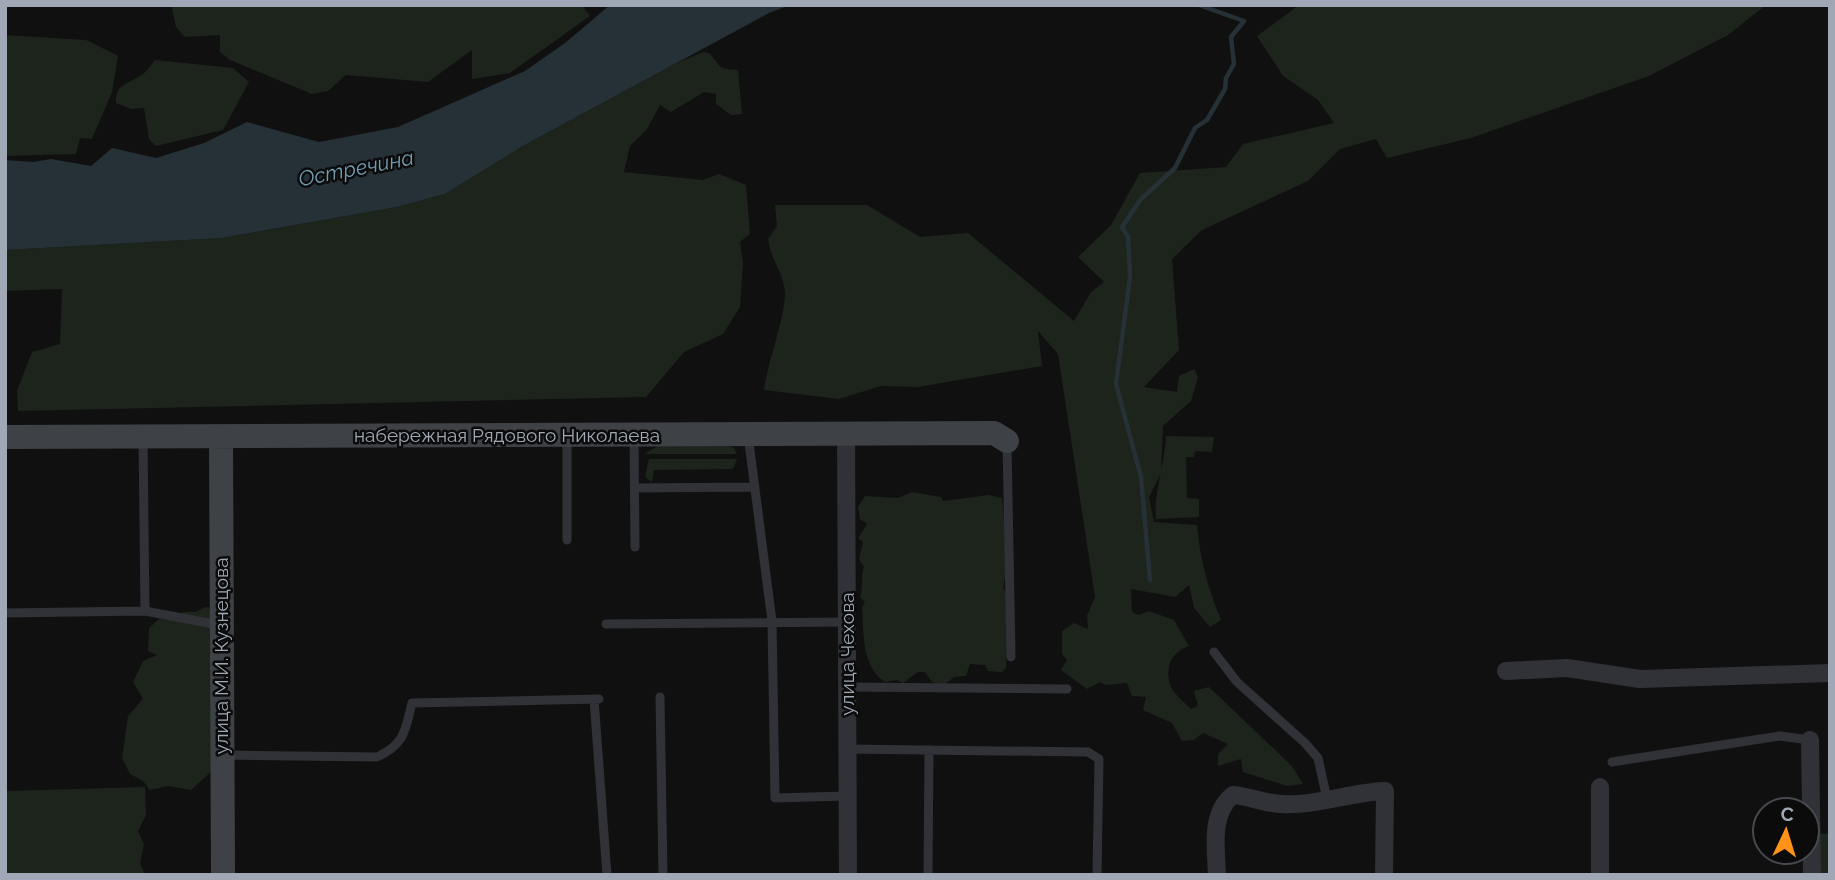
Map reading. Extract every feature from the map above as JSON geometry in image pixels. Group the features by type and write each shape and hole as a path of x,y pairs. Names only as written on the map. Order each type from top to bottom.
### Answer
{"street":[{"name":"улица Чехова","path":"846,433 848,875"},
{"name":"набережная Рядового Николаева","path":"5,437 994,433 1007,441"},
{"name":"улица М.И. Кузнецова","path":"221,437 222,875"},
{"path":"1506,671 1567,668 1640,679 1830,673"},
{"path":"1810,740 1812,875"},
{"path":"1600,787 1600,875"},
{"path":"1217,875 1218,816 1225,802 1233,795 1280,804 1313,803 1385,791 1384,875"}],"lane":[{"path":"748,433 772,621 775,798 847,796"},
{"path":"567,434 567,540"},
{"path":"634,434 635,547"},
{"path":"143,437 145,611"},
{"path":"1007,441 1011,657"},
{"path":"635,488 755,486"},
{"path":"5,613 145,611 220,625"},
{"path":"606,624 847,622"},
{"path":"1214,652 1237,682 1306,743 1318,758 1327,799"},
{"path":"847,687 1067,689"},
{"path":"660,697 663,875"},
{"path":"222,755 377,757 394,749 404,735 412,703 596,699 607,875"},
{"path":"1612,762 1780,736 1810,740"},
{"path":"847,749 1088,752 1096,755 1099,759 1097,875"},
{"path":"928,875 929,750"}],"shaded area":[{"path":"171,5 582,5 590,16 510,73 472,79 472,50 428,82 346,75 328,91 312,94 230,60 220,52 220,35 185,37 176,27"},
{"path":"1299,5 1766,5 1728,35 1649,76 1471,138 1387,158 1376,139 1340,149 1308,181 1202,230 1172,259 1179,350 1144,387 1177,392 1179,376 1194,369 1198,377 1191,401 1163,426 1161,473 1149,497 1154,522 1197,525 1205,574 1221,620 1210,627 1194,608 1189,585 1175,597 1131,589 1132,612 1138,615 1149,611 1174,620 1189,646 1178,652 1169,667 1172,690 1191,709 1198,706 1194,691 1209,687 1292,766 1303,784 1287,786 1243,772 1241,759 1218,766 1218,754 1228,744 1203,733 1194,740 1182,741 1172,723 1143,710 1146,697 1132,696 1127,683 1105,685 1100,682 1087,689 1061,670 1067,660 1062,654 1062,631 1074,623 1088,629 1087,616 1095,597 1058,354 1038,331 1042,366 918,387 881,386 839,399 764,390 785,295 783,280 768,239 777,226 775,205 867,205 920,237 968,233 1074,321 1091,292 1104,282 1078,257 1111,225 1140,173 1226,167 1243,144 1334,123 1318,100 1283,76 1257,36"},
{"path":"5,35 86,40 118,56 112,92 92,139 80,138 76,154 5,156"},
{"path":"703,52 709,53 722,68 738,70 742,114 731,115 716,104 716,94 704,92 671,112 660,105 647,129 630,146 624,172 703,180 719,174 746,185 750,234 740,242 743,263 740,307 723,334 684,352 646,397 18,411 17,391 32,352 60,344 62,289 5,291 5,250 222,238 397,207 445,194 523,146 677,63"},
{"path":"155,60 233,68 249,82 223,130 156,146 149,139 144,108 131,109 116,103 116,96 120,88 148,70"},
{"path":"1166,436 1214,437 1212,452 1195,451 1194,457 1186,457 1187,498 1199,499 1199,517 1156,519 1156,500"},
{"path":"658,446 728,446 734,448 737,454 644,454"},
{"path":"649,459 737,459 733,469 654,470 652,482 645,477"},
{"path":"912,492 941,497 943,501 989,495 1002,498 1008,562 1003,587 1009,600 1006,668 1002,672 988,671 985,665 970,664 966,676 954,677 944,685 932,682 925,672 918,672 903,683 897,680 885,682 872,667 865,648 862,608 865,602 860,597 864,567 859,559 863,542 858,538 867,524 860,519 858,507 865,496 898,498"},
{"path":"206,607 212,608 213,770 191,790 168,786 150,790 143,781 130,774 122,758 128,716 143,699 133,682 143,661 157,655 148,651 149,628 159,619 175,620 183,612 195,612"},
{"path":"145,787 146,815 138,831 144,844 140,863 145,875 5,875 5,791"},
{"path":"1830,833 1830,875 1820,875 1821,834"}],"water":[{"name":"Остречина","path":"610,5 790,5 769,13 523,146 445,194 397,207 222,238 5,250 5,160 33,162 51,159 91,166 112,148 156,158 204,143 247,122 319,142 398,127 525,71 565,43"}],"waterway":[{"path":"1150,580 1141,477 1116,384 1130,277 1128,237 1122,227 1141,199 1175,168 1195,128 1207,120 1225,89 1226,78 1234,64 1231,37 1244,21 1199,5"}]}
